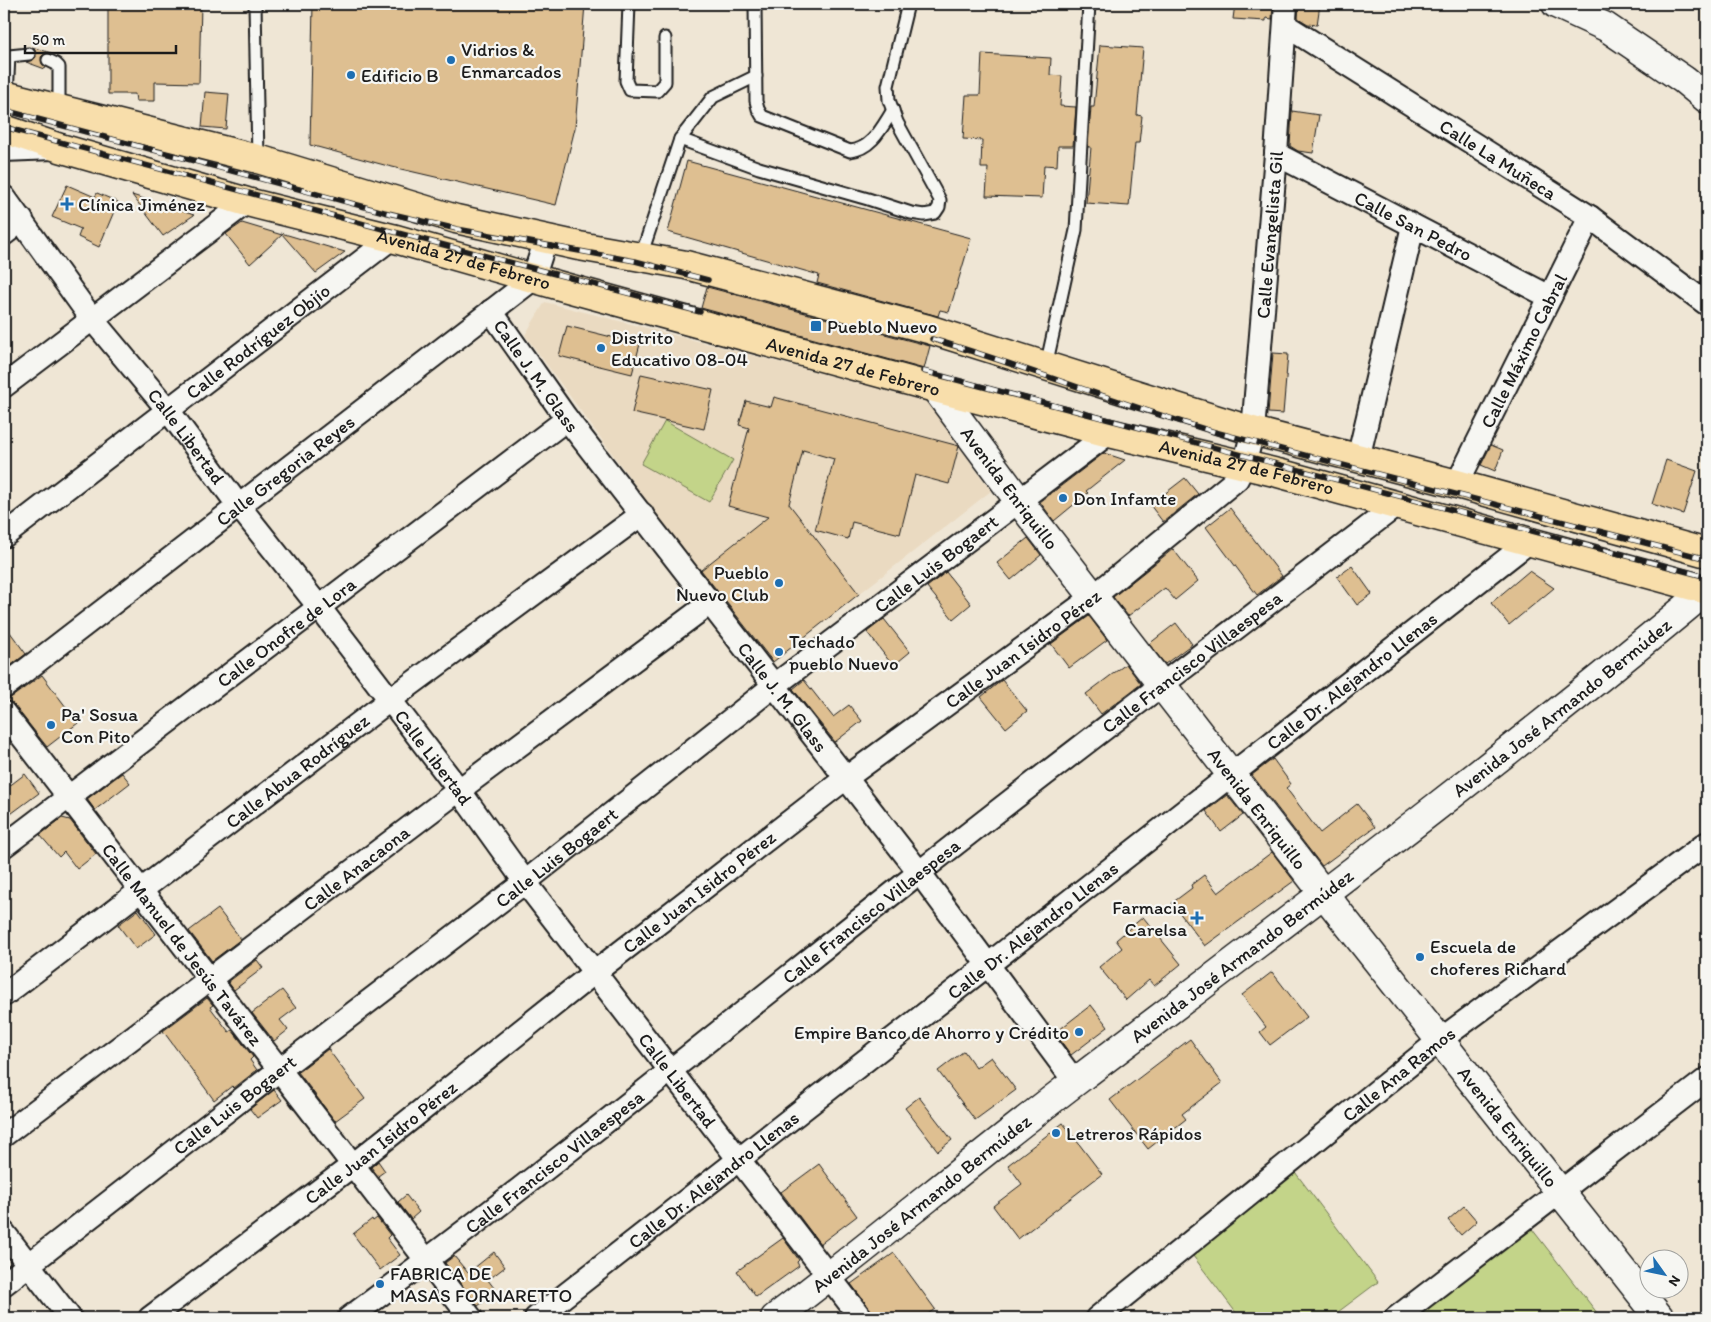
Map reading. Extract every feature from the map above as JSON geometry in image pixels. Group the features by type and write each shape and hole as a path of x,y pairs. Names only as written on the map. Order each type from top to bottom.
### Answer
{"main road":[{"name":"Avenida 27 de Febrero","path":"5,95 258,160 456,219 546,239 686,265 928,329 1253,431 1707,553"},
{"name":"Avenida 27 de Febrero","path":"4,129 60,148 246,202 392,238 935,388 1397,505 1707,590"}],"street":[{"path":"1556,4 1606,27 1684,80 1707,100"},
{"name":"Calle Evangelista Gil","path":"1244,465 1253,431 1276,154 1285,14"},
{"name":"Calle La Muñeca","path":"1285,14 1590,217 1707,304"},
{"path":"4,150 60,148"},
{"name":"Calle San Pedro","path":"1276,154 1550,297"},
{"name":"Calle Libertad","path":"4,198 22,220 92,319 168,410 238,505 319,606 459,790 525,882 861,1318"},
{"path":"4,386 246,202"},
{"name":"Calle Máximo Cabral","path":"1456,484 1590,217"},
{"path":"4,234 22,220"},
{"path":"1358,459 1413,226"},
{"name":"Calle Rodríguez Objío","path":"4,536 392,238"},
{"path":"532,278 546,239"},
{"name":"Calle Gregoria Reyes","path":"4,686 532,278"},
{"name":"Calle J. M. Glass","path":"490,311 567,419 919,872 1075,1082"},
{"name":"Avenida Enriquillo","path":"935,388 1019,501 1324,894 1660,1318"},
{"name":"Calle Onofre de Lora","path":"4,846 567,419"},
{"name":"Calle Luis Bogaert","path":"4,1284 525,882 775,685 1109,433"},
{"name":"Calle Juan Isidro Pérez","path":"150,1318 353,1165 595,972 846,778 1093,597 1237,480 1244,465"},
{"name":"Calle Francisco Villaespesa","path":"348,1318 426,1262 670,1071 919,872 1397,505"},
{"name":"Calle Abua Rodríguez","path":"4,995 390,700 642,514"},
{"name":"Calle Dr. Alejandro Llenas","path":"536,1318 1529,542"},
{"name":"Avenida José Armando Bermúdez","path":"775,1318 1075,1082 1324,894 1612,669 1707,590"},
{"name":"Calle Anacaona","path":"4,1135 710,602"},
{"name":"Calle Manuel de Jesús Tavárez","path":"4,713 471,1318"},
{"name":"Calle Ana Ramos","path":"1097,1318 1440,1040 1707,842"},
{"path":"1396,1318 1707,1079"},
{"path":"4,1233 70,1318"}],"lane":[{"path":"255,4 258,160"},
{"path":"628,4 626,81 630,90 657,91 664,82 665,38"},
{"path":"755,4 756,101 762,116 850,151 860,150 872,142 893,110"},
{"path":"680,139 759,168 911,213 924,215 935,212 939,207 940,200 897,122 889,100 888,86 908,4"},
{"path":"1046,367 1076,230 1089,4"},
{"path":"5,95 7,55 29,54"},
{"path":"48,60 58,66 59,109"},
{"path":"642,256 680,139 713,98 756,76"}],"shaded area":[{"path":"545,302 926,400 991,491 859,594 787,502 699,572 525,335"}],"green space":[{"path":"665,421 733,460 709,502 641,464"},
{"path":"1295,1172 1378,1282 1330,1318 1240,1318 1190,1252"},
{"path":"1532,1229 1601,1318 1412,1318"}],"building":[{"path":"108,4 201,4 199,83 155,82 155,101 136,101 135,94 108,94"},
{"path":"313,4 585,4 575,128 556,205 388,166 310,145"},
{"path":"1235,4 1273,4 1272,19 1266,18 1266,21 1233,19"},
{"path":"1299,4 1320,4 1317,25 1308,24 1298,18"},
{"path":"1100,45 1143,48 1137,115 1142,116 1139,143 1135,143 1129,206 1086,203 1091,147 1088,147 1091,107 1094,107"},
{"path":"32,47 51,53 44,54 41,57 42,64 46,67 45,69 26,62 36,57 35,50"},
{"path":"982,54 1051,58 1050,75 1062,76 1060,106 1076,107 1073,146 1058,146 1057,166 1044,165 1042,198 986,196 988,168 981,168 982,140 963,139 966,95 980,95"},
{"path":"205,92 229,94 226,129 202,127"},
{"path":"1292,111 1319,115 1313,153 1298,151 1290,146"},
{"path":"687,161 971,238 949,312 940,310 938,316 817,283 819,275 668,232"},
{"path":"67,185 95,197 97,193 118,202 99,247 78,237 81,229 52,217"},
{"path":"132,195 194,215 163,236"},
{"path":"242,223 282,235 250,264 226,234"},
{"path":"281,233 345,252 316,273"},
{"path":"707,287 930,346 924,369 701,308"},
{"path":"567,326 640,344 632,374 559,356"},
{"path":"1273,353 1288,354 1283,414 1268,413"},
{"path":"641,374 713,390 704,429 632,413"},
{"path":"774,397 959,446 949,484 915,475 900,534 852,522 848,539 815,530 834,459 803,450 789,504 859,594 773,662 701,570 768,517 728,506 749,428 739,425 746,401 771,407"},
{"path":"1491,445 1503,450 1495,471 1481,465"},
{"path":"1104,453 1125,460 1086,491 1088,493 1054,521 1040,502"},
{"path":"1666,460 1697,471 1683,514 1652,504"},
{"path":"1185,478 1198,494 1163,522 1150,505"},
{"path":"1230,508 1282,576 1257,595 1206,527"},
{"path":"1028,538 1041,555 1011,580 997,563"},
{"path":"1173,549 1198,581 1175,600 1165,588 1128,616 1113,597"},
{"path":"1352,566 1372,594 1357,605 1337,577"},
{"path":"1529,571 1554,588 1509,625 1491,603"},
{"path":"946,572 971,604 953,619 927,587"},
{"path":"1089,616 1107,640 1069,668 1051,644"},
{"path":"884,619 910,652 893,666 867,632"},
{"path":"1176,623 1192,644 1165,664 1149,644"},
{"path":"4,624 26,654 10,666 11,660 4,666"},
{"path":"1126,664 1141,684 1101,714 1086,694"},
{"path":"42,675 78,723 47,747 14,705 4,700 12,697"},
{"path":"804,680 833,717 849,705 862,721 835,742 793,689"},
{"path":"1002,680 1027,711 1006,728 981,697"},
{"path":"1273,759 1291,784 1286,788 1320,833 1357,804 1375,827 1322,866 1252,775"},
{"path":"122,773 130,783 95,810 87,799"},
{"path":"25,774 39,793 4,819 4,790"},
{"path":"1227,795 1243,815 1221,832 1206,811"},
{"path":"62,818 70,820 96,854 77,869 64,852 59,857 40,835"},
{"path":"1272,852 1294,881 1205,946 1172,903 1192,888 1191,885 1204,875 1218,893"},
{"path":"218,909 241,939 212,961 189,931"},
{"path":"138,910 156,934 136,949 118,925"},
{"path":"1143,917 1181,964 1154,986 1149,980 1126,1000 1099,967 1122,948 1116,940"},
{"path":"257,960 263,968 234,990 228,982"},
{"path":"1272,972 1307,1017 1270,1045 1260,1032 1266,1027 1242,995"},
{"path":"282,990 296,1008 280,1020 288,1030 274,1041 252,1013"},
{"path":"207,998 213,1005 210,1007 229,1032 232,1030 253,1057 250,1060 257,1070 234,1088 232,1086 214,1100 163,1031"},
{"name":"Empire Banco de Ahorro y Crédito","path":"1091,1005 1108,1027 1071,1055 1055,1033"},
{"path":"1190,1039 1222,1083 1182,1114 1186,1119 1148,1149 1110,1100"},
{"path":"328,1049 365,1099 335,1121 298,1072"},
{"path":"964,1051 976,1068 991,1057 1016,1090 975,1120 938,1071"},
{"path":"274,1090 282,1100 257,1118 250,1109"},
{"path":"919,1097 952,1140 938,1151 905,1108"},
{"path":"1063,1123 1102,1174 1018,1239 993,1206 1022,1184 1008,1165"},
{"path":"378,1161 385,1171 378,1176 371,1167"},
{"path":"819,1164 857,1216 820,1244 781,1192"},
{"path":"406,1195 419,1212 411,1219 398,1202"},
{"path":"1464,1206 1477,1221 1461,1235 1448,1220"},
{"path":"377,1218 390,1235 387,1238 400,1255 380,1270 353,1234 372,1219 373,1221"},
{"path":"783,1238 799,1260 797,1262 799,1266 756,1297 737,1271"},
{"path":"494,1252 505,1267 488,1280 497,1292 478,1306 445,1263 454,1256 468,1273"},
{"path":"894,1253 935,1309 922,1318 875,1318 851,1284"}],"railway":[{"path":"4,110 384,212 457,229 635,261 708,280"},
{"path":"4,127 700,312"},
{"path":"932,339 1215,432 1707,559"},
{"path":"923,371 1707,577"}],"place":[{"name":"Vidrios & Enmarcados","path":"451,60"},
{"name":"Edificio B","path":"351,75"},
{"name":"Clínica Jiménez","path":"67,204"},
{"name":"Pueblo Nuevo","path":"816,326"},
{"name":"Distrito Educativo 08-04","path":"601,348"},
{"name":"Don Infamte","path":"1063,498"},
{"name":"Pueblo Nuevo Club","path":"779,583"},
{"name":"Techado pueblo Nuevo","path":"779,652"},
{"name":"Pa' Sosua Con Pito","path":"51,725"},
{"name":"Farmacia Carelsa","path":"1197,918"},
{"name":"Escuela de choferes Richard","path":"1420,957"},
{"name":"Empire Banco de Ahorro y Crédito","path":"1079,1032"},
{"name":"Letreros Rápidos","path":"1056,1133"},
{"name":"FABRICA DE MASAS FORNARETTO","path":"380,1284"}]}
